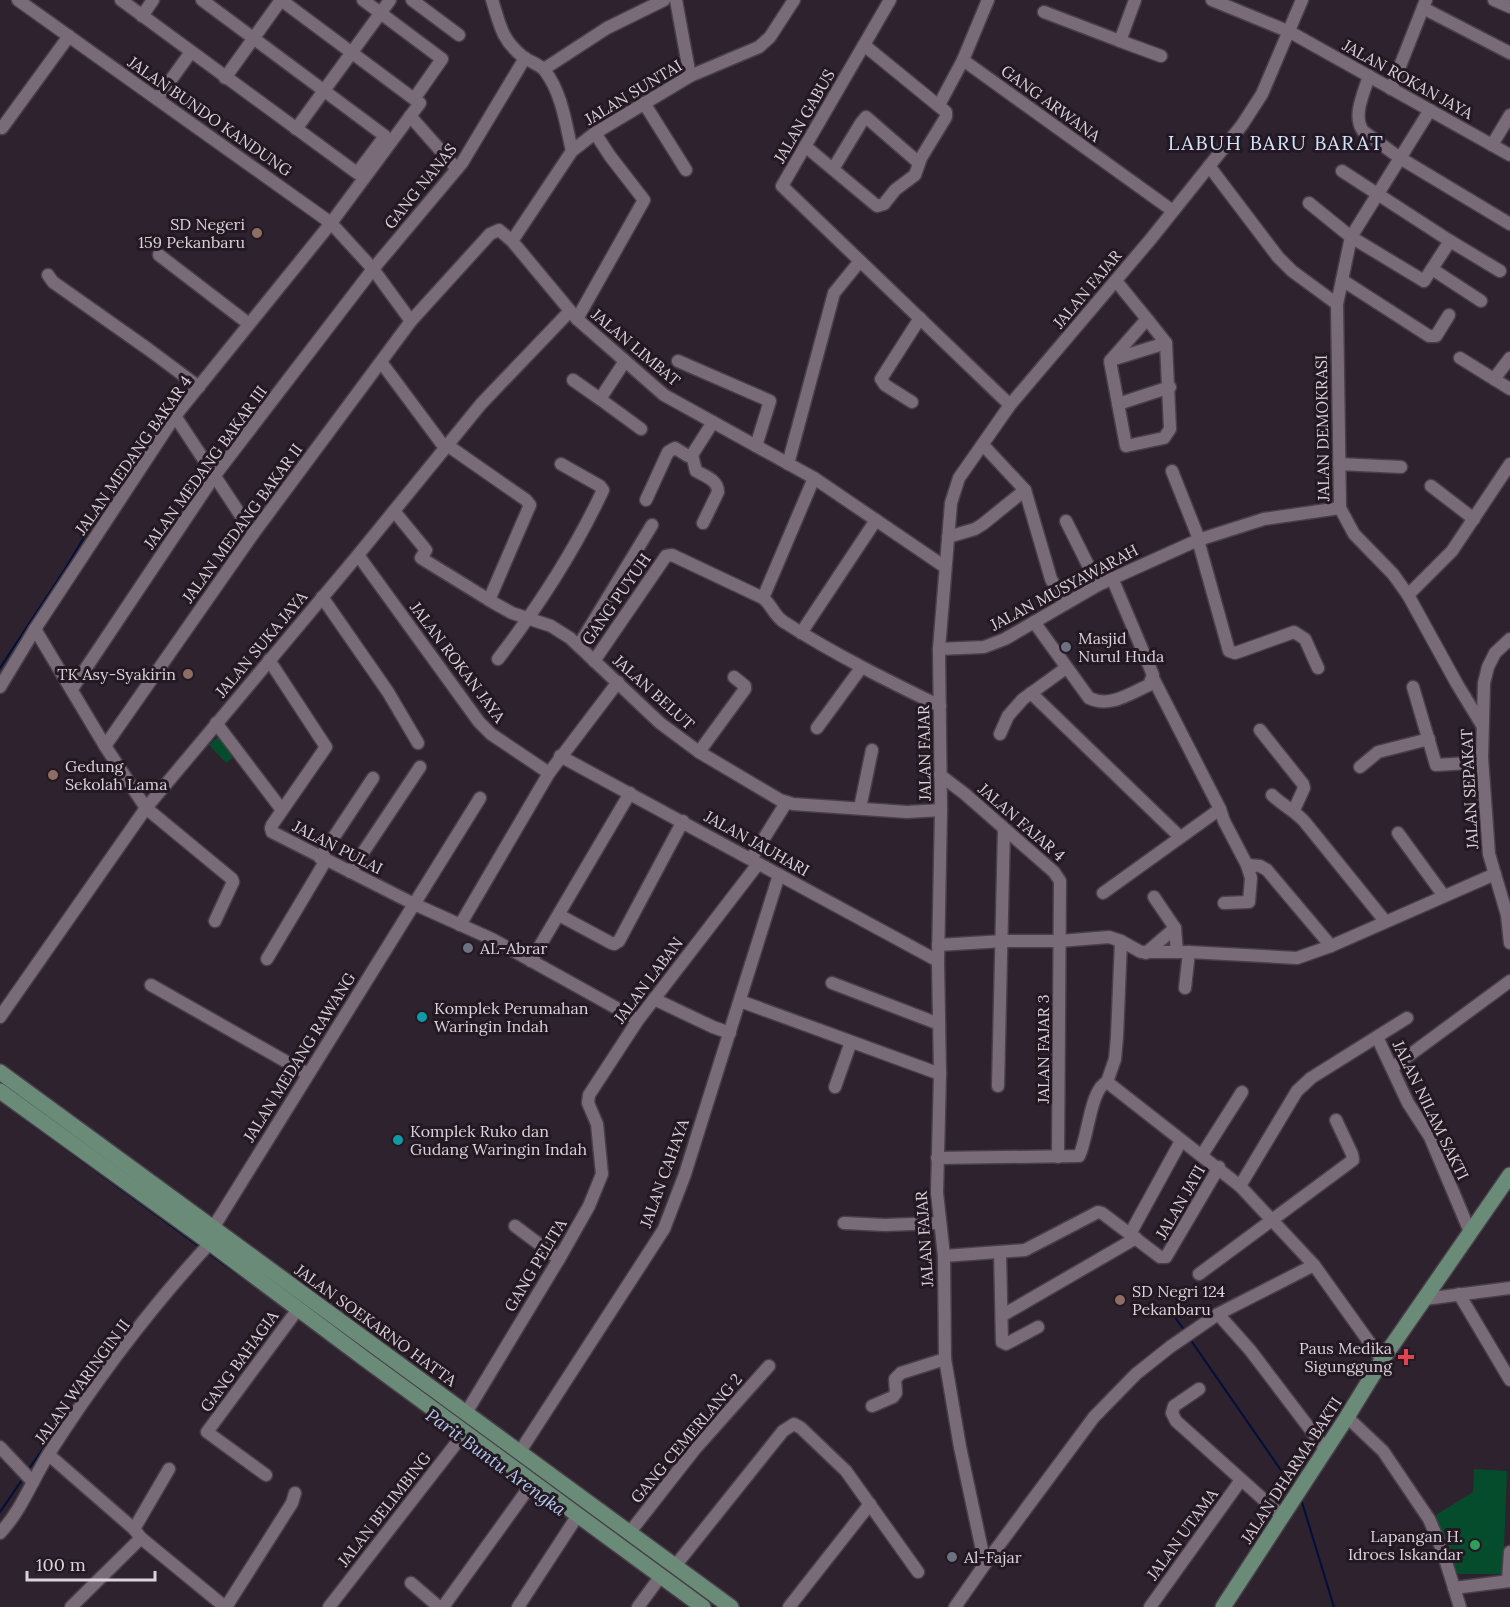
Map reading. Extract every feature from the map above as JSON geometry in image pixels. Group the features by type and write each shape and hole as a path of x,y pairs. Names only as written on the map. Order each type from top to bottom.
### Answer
{"main road":[{"name":"JALAN SOEKARNO HATTA","path":"0,1072 208,1243 375,1346 731,1607"},
{"name":"JALAN SOEKARNO HATTA","path":"0,1091 365,1359 574,1520 703,1607"},
{"name":"JALAN DHARMA BAKTI","path":"1223,1607 1382,1360 1510,1175"},
{"path":"365,1359 375,1346"}],"street":[{"path":"122,0 357,173 385,136 202,0"},
{"path":"142,16 153,0"},
{"path":"225,78 281,0 414,99 442,59 363,0"},
{"path":"296,129 390,0"},
{"path":"412,0 459,35"},
{"path":"492,0 509,45 544,69 555,88 572,151"},
{"path":"544,69 607,28 664,0"},
{"path":"676,0 690,76"},
{"name":"JALAN SUNTAI","path":"512,241 572,151 595,133 690,76 759,47 770,37 794,0"},
{"name":"JALAN GABUS","path":"890,0 782,186 1010,405"},
{"path":"939,105 963,60 988,0"},
{"path":"1120,41 1135,0"},
{"path":"1212,0 1290,32"},
{"name":"JALAN FAJAR","path":"985,1564 960,1447 945,1359 944,1256 937,1158 940,1074 939,649 953,491 959,478 1010,405 1116,281 1242,125 1262,94 1302,0"},
{"path":"1494,0 1510,8"},
{"name":"JALAN BUNDO KANDUNG","path":"26,2 69,36 330,223 373,269 411,321"},
{"path":"1391,89 1425,4 1510,53"},
{"path":"1044,12 1161,56"},
{"name":"JALAN ROKAN JAYA","path":"1290,32 1510,155"},
{"path":"2,128 69,36"},
{"path":"806,146 875,205 881,206 895,190 915,175 919,163 946,117 946,112 864,45"},
{"path":"157,99 191,52"},
{"name":"GANG NANAS","path":"373,269 457,169 525,58"},
{"name":"GANG ARWANA","path":"963,60 1173,211"},
{"path":"1369,76 1358,113 1359,125 1363,132 1400,158 1510,224"},
{"name":"JALAN MEDANG BAKAR 4","path":"0,687 35,629 175,416 330,223 420,103"},
{"path":"644,103 686,170"},
{"name":"JALAN DEMOKRASI","path":"1430,110 1351,237 1336,304 1340,508 1354,534 1393,574 1408,595 1482,725"},
{"path":"1492,145 1510,115"},
{"path":"410,116 457,169"},
{"path":"833,169 866,117 919,163"},
{"name":"JALAN SUKA JAYA","path":"0,1017 146,808 481,404 574,315 644,200 595,133"},
{"path":"1209,166 1278,257 1292,271 1336,304"},
{"path":"1342,171 1500,271"},
{"path":"1309,203 1351,237 1424,281 1450,241"},
{"path":"411,321 490,234 499,230 512,241"},
{"name":"JALAN LIMBAT","path":"512,241 574,315 664,394 813,478 945,567"},
{"path":"159,255 249,324"},
{"path":"788,464 834,294 860,261"},
{"name":"JALAN MEDANG BAKAR III","path":"72,689 215,475 373,269"},
{"path":"1432,269 1481,301"},
{"path":"48,275 53,282 199,387"},
{"path":"1342,280 1429,336 1436,336 1449,315"},
{"path":"1110,360 1126,446 1164,438 1170,429 1170,387 1166,343 1116,281"},
{"path":"912,402 881,380 920,318"},
{"path":"1110,360 1147,319"},
{"name":"JALAN MEDANG BAKAR II","path":"105,746 253,534 411,321"},
{"path":"1110,360 1166,343"},
{"path":"1460,358 1510,389"},
{"path":"1494,379 1510,358"},
{"path":"600,399 625,361"},
{"path":"678,361 770,401 756,446"},
{"path":"381,362 446,446 530,505 489,600"},
{"path":"573,380 641,429"},
{"path":"1118,404 1170,387"},
{"path":"175,416 253,534"},
{"path":"703,523 718,492 718,486 696,471 692,455 713,422"},
{"path":"983,445 1025,490 1051,579 1065,604"},
{"path":"646,500 672,448 688,456 692,455"},
{"path":"498,659 530,618 603,490 600,486 561,464"},
{"path":"1339,464 1401,467"},
{"path":"1408,595 1452,551 1510,464"},
{"path":"1172,471 1198,540 1229,651 1241,651 1294,632 1305,639 1318,668"},
{"path":"813,478 763,598 778,617 801,633 861,668 940,706"},
{"path":"1431,486 1474,519"},
{"path":"948,537 975,529 1025,490"},
{"name":"JALAN MUSYAWARAH","path":"939,649 984,647 1005,639 1098,585 1198,540 1264,519 1340,508"},
{"name":"JALAN BELUT","path":"394,511 426,550 421,558 512,613 551,626 579,645 660,723 699,752 786,804 923,812 941,810"},
{"path":"801,633 876,520"},
{"path":"1066,521 1098,585"},
{"path":"579,645 652,525"},
{"name":"GANG PUYUH","path":"594,661 669,554 763,598"},
{"name":"JALAN ROKAN JAYA","path":"358,555 479,722 491,734 549,772"},
{"path":"1112,578 1153,678 1247,865 1251,878 1249,902 1224,903"},
{"path":"322,597 388,692 418,743"},
{"path":"1034,622 1089,698 1099,703 1110,702 1149,685 1153,678"},
{"path":"35,629 105,746 146,808 232,879 233,882 215,921"},
{"name":"JALAN SEPAKAT","path":"1510,639 1495,653 1488,667 1484,683 1482,725 1489,854 1507,915 1510,943"},
{"name":"JALAN PULAI","path":"269,660 326,744 324,751 272,825 271,831 323,859 492,939 638,1020"},
{"path":"817,728 861,668"},
{"path":"1000,734 1008,716 1031,693 1066,668"},
{"path":"699,752 745,689 734,677"},
{"path":"460,925 549,772 618,682"},
{"path":"1413,687 1436,765 1469,763 1482,758"},
{"path":"1031,693 1180,837"},
{"path":"216,723 282,810"},
{"path":"1260,730 1304,788 1294,810"},
{"path":"1360,767 1378,752 1429,739"},
{"path":"860,808 872,750"},
{"name":"JALAN JAUHARI","path":"560,756 938,961"},
{"path":"350,872 420,767"},
{"name":"JALAN FAJAR 4","path":"940,775 1058,876 1060,941"},
{"path":"267,959 323,859 373,777"},
{"path":"531,961 630,793"},
{"path":"1272,795 1281,804 1294,810 1384,921"},
{"name":"JALAN MEDANG RAWANG","path":"208,1243 309,1074 480,798"},
{"name":"JALAN LABAN","path":"597,1124 588,1102 589,1095 638,1020 754,861 786,804"},
{"path":"1103,893 1220,809"},
{"path":"559,915 611,943 619,941 683,821"},
{"path":"998,1086 1004,829"},
{"path":"1398,833 1444,896"},
{"path":"1247,865 1260,866 1267,870 1331,946"},
{"name":"JALAN CAHAYA","path":"519,1453 664,1229 685,1174 779,874"},
{"path":"938,945 1109,937 1121,940 1146,953 1183,952 1297,958 1331,946 1495,874"},
{"path":"1154,897 1175,928 1183,952 1185,988"},
{"path":"1146,953 1175,928"},
{"path":"937,1158 1078,1156 1097,1093 1103,1083 1107,1082 1115,1059 1118,1037 1121,940"},
{"name":"JALAN FAJAR 3","path":"1058,1157 1060,941"},
{"path":"1392,1068 1510,981"},
{"path":"832,982 939,1024"},
{"path":"151,985 309,1074"},
{"path":"654,999 730,1033"},
{"path":"740,1001 940,1074"},
{"name":"JALAN NILAM SAKTI","path":"1240,1186 1297,1091 1311,1078 1407,1018"},
{"name":"JALAN NILAM SAKTI","path":"1377,1037 1408,1103 1430,1137 1470,1232"},
{"path":"835,1087 851,1042"},
{"path":"1107,1082 1181,1141 1219,1167 1240,1186 1314,1265 1382,1360"},
{"path":"1202,1155 1242,1092"},
{"path":"1199,1274 1353,1160 1336,1120"},
{"name":"GANG PELITA","path":"466,1413 589,1206 602,1174 597,1124"},
{"path":"1003,1315 1133,1236 1181,1141"},
{"name":"JALAN JATI","path":"944,1256 1024,1250 1098,1212 1160,1257 1168,1256 1219,1167"},
{"path":"844,1223 885,1225 940,1223"},
{"path":"515,1226 559,1259"},
{"name":"JALAN WARINGIN II","path":"0,1533 14,1516 28,1476 49,1455 165,1294 208,1243"},
{"path":"1000,1252 1004,1344 1038,1328"},
{"path":"955,1607 1094,1417 1136,1374 1182,1338 1218,1314 1314,1265"},
{"path":"1425,1299 1510,1288"},
{"path":"1459,1294 1510,1380"},
{"name":"GANG BAHAGIA","path":"266,1475 207,1432 298,1309"},
{"path":"1218,1314 1250,1350 1326,1450"},
{"path":"872,1406 893,1397 896,1393 895,1379 901,1373 945,1359"},
{"name":"GANG CEMERLANG 2","path":"630,1532 694,1449 769,1366"},
{"path":"1199,1389 1174,1406 1172,1413 1176,1421 1282,1517"},
{"path":"1347,1417 1383,1452 1429,1519 1442,1549 1460,1607"},
{"path":"675,1566 783,1431 794,1424 846,1471 918,1572"},
{"name":"JALAN BELIMBING","path":"329,1607 464,1433"},
{"path":"0,1447 28,1476"},
{"path":"49,1455 137,1533 226,1607 292,1503 295,1493"},
{"path":"71,1607 137,1533 169,1469"},
{"name":"JALAN UTAMA","path":"1150,1607 1241,1480"},
{"path":"411,1583 441,1607 530,1487"},
{"path":"789,1607 870,1504"},
{"path":"518,1607 574,1520"},
{"path":"1454,1588 1509,1581 1510,1552"},
{"path":"638,1607 659,1578"}],"green space":[{"path":"221,734 238,753 226,763 209,745"},
{"name":"Lapangan H. Idroes Iskandar","path":"1474,1469 1507,1471 1503,1574 1458,1574 1434,1516 1473,1492"}],"waterway":[{"path":"0,668 65,569 135,453"},
{"name":"Parit Buntu Arengka","path":"28,1121 200,1247"},
{"name":"Parit Buntu Arengka","path":"207,1252 260,1290"},
{"path":"1171,1312 1185,1331"},
{"path":"1190,1339 1294,1489"},
{"path":"28,1470 72,1408"},
{"path":"0,1512 24,1477"},
{"path":"1301,1499 1334,1607"}],"place":[{"name":"SD Negeri 159 Pekanbaru","path":"257,233"},
{"name":"Masjid Nurul Huda","path":"1066,647"},
{"name":"TK Asy-Syakirin","path":"188,674"},
{"name":"Gedung Sekolah Lama","path":"53,775"},
{"name":"AL-Abrar","path":"468,948"},
{"name":"Komplek Perumahan Waringin Indah","path":"422,1017"},
{"name":"Komplek Ruko dan Gudang Waringin Indah","path":"398,1140"},
{"name":"SD Negri 124 Pekanbaru","path":"1120,1300"},
{"name":"Paus Medika Sigunggung","path":"1406,1357"},
{"name":"Lapangan H. Idroes Iskandar","path":"1475,1545"},
{"name":"Al-Fajar","path":"952,1557"}],"district":[{"name":"LABUH BARU BARAT","path":"1276,142"}]}
